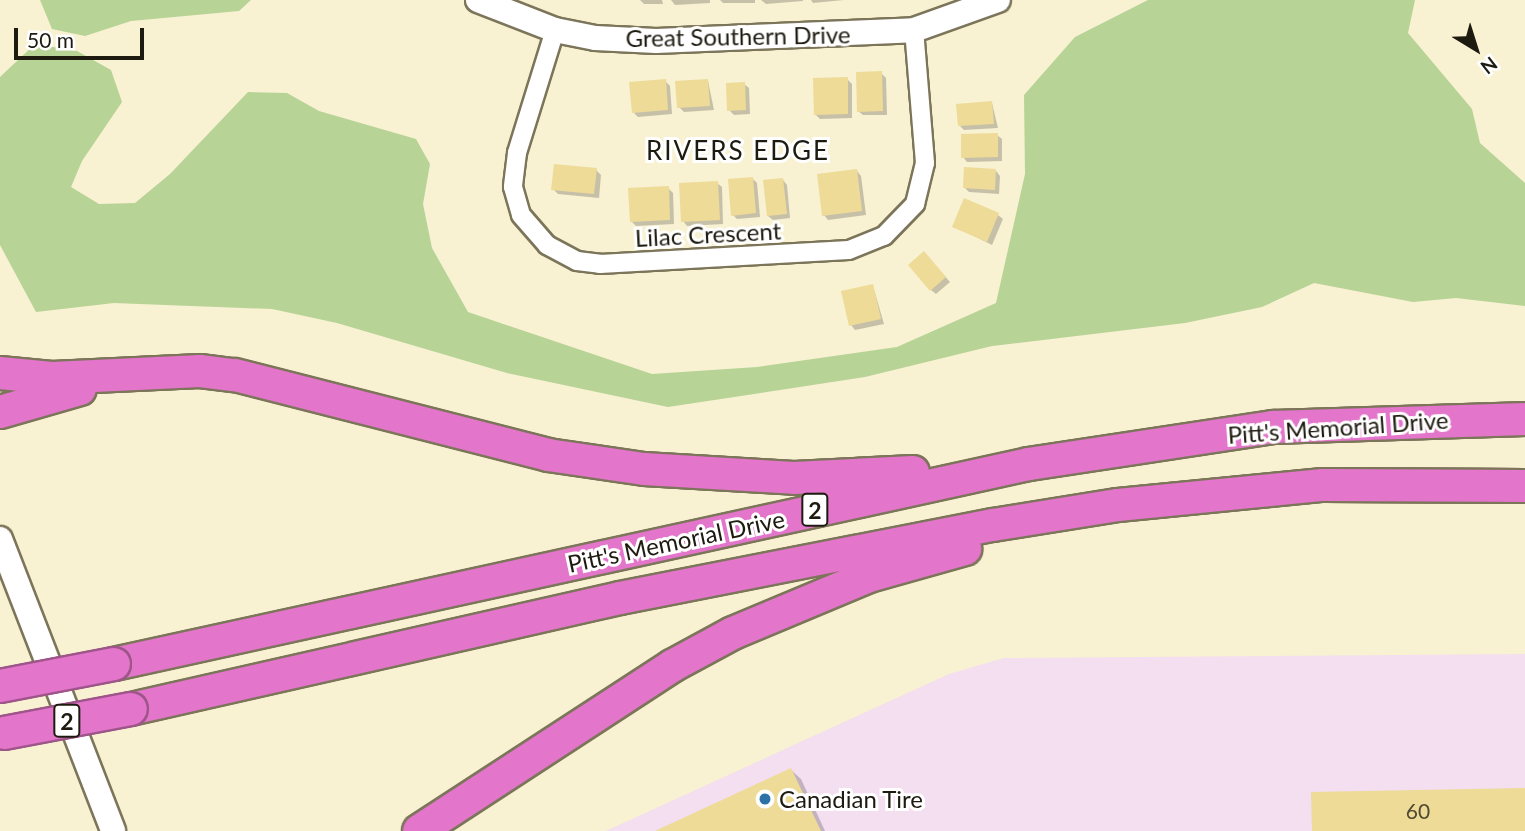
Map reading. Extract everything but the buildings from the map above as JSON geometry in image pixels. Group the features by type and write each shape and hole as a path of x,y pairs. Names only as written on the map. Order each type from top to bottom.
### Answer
{"highway":[{"path":"0,373 52,378 200,371 258,379 548,455 644,470 794,478 1030,464"},
{"path":"0,412 149,373"},
{"name":"Pitt's Memorial Drive","path":"0,686 114,664 1030,464 1273,426 1525,419"},
{"name":"Pitt's Memorial Drive","path":"2,734 131,709 620,598 869,547 1118,505 1323,485 1525,486"},
{"path":"419,831 673,666 791,605 952,552 1251,492"}],"street":[{"name":"Great Southern Drive","path":"478,0 555,30 656,41 914,30 998,0"},
{"name":"Lilac Crescent","path":"555,30 517,153 513,187 521,215 547,245 577,261 600,264 849,250 884,236 915,205 925,163 914,30"},
{"path":"0,539 113,831"}],"shaded area":[{"path":"1525,654 1525,831 606,831 949,674 1004,658"}],"green space":[{"path":"40,0 251,0 239,11 131,21 85,36 52,29"},
{"path":"1148,0 1415,0 1408,33 1472,109 1480,143 1525,183 1525,306 1456,298 1413,302 1314,283 1262,307 1185,323 992,346 865,377 668,407 507,373 337,323 272,309 114,303 36,312 0,245 0,77 35,44 77,51 111,70 122,102 82,161 71,187 99,204 135,203 170,174 248,92 287,93 319,111 416,139 430,164 423,204 432,248 468,312 652,374 757,367 897,347 996,303 1025,174 1024,95 1075,37"}],"place":[{"name":"Canadian Tire","path":"765,799"}],"district":[{"name":"RIVERS EDGE","path":"738,151"}]}
